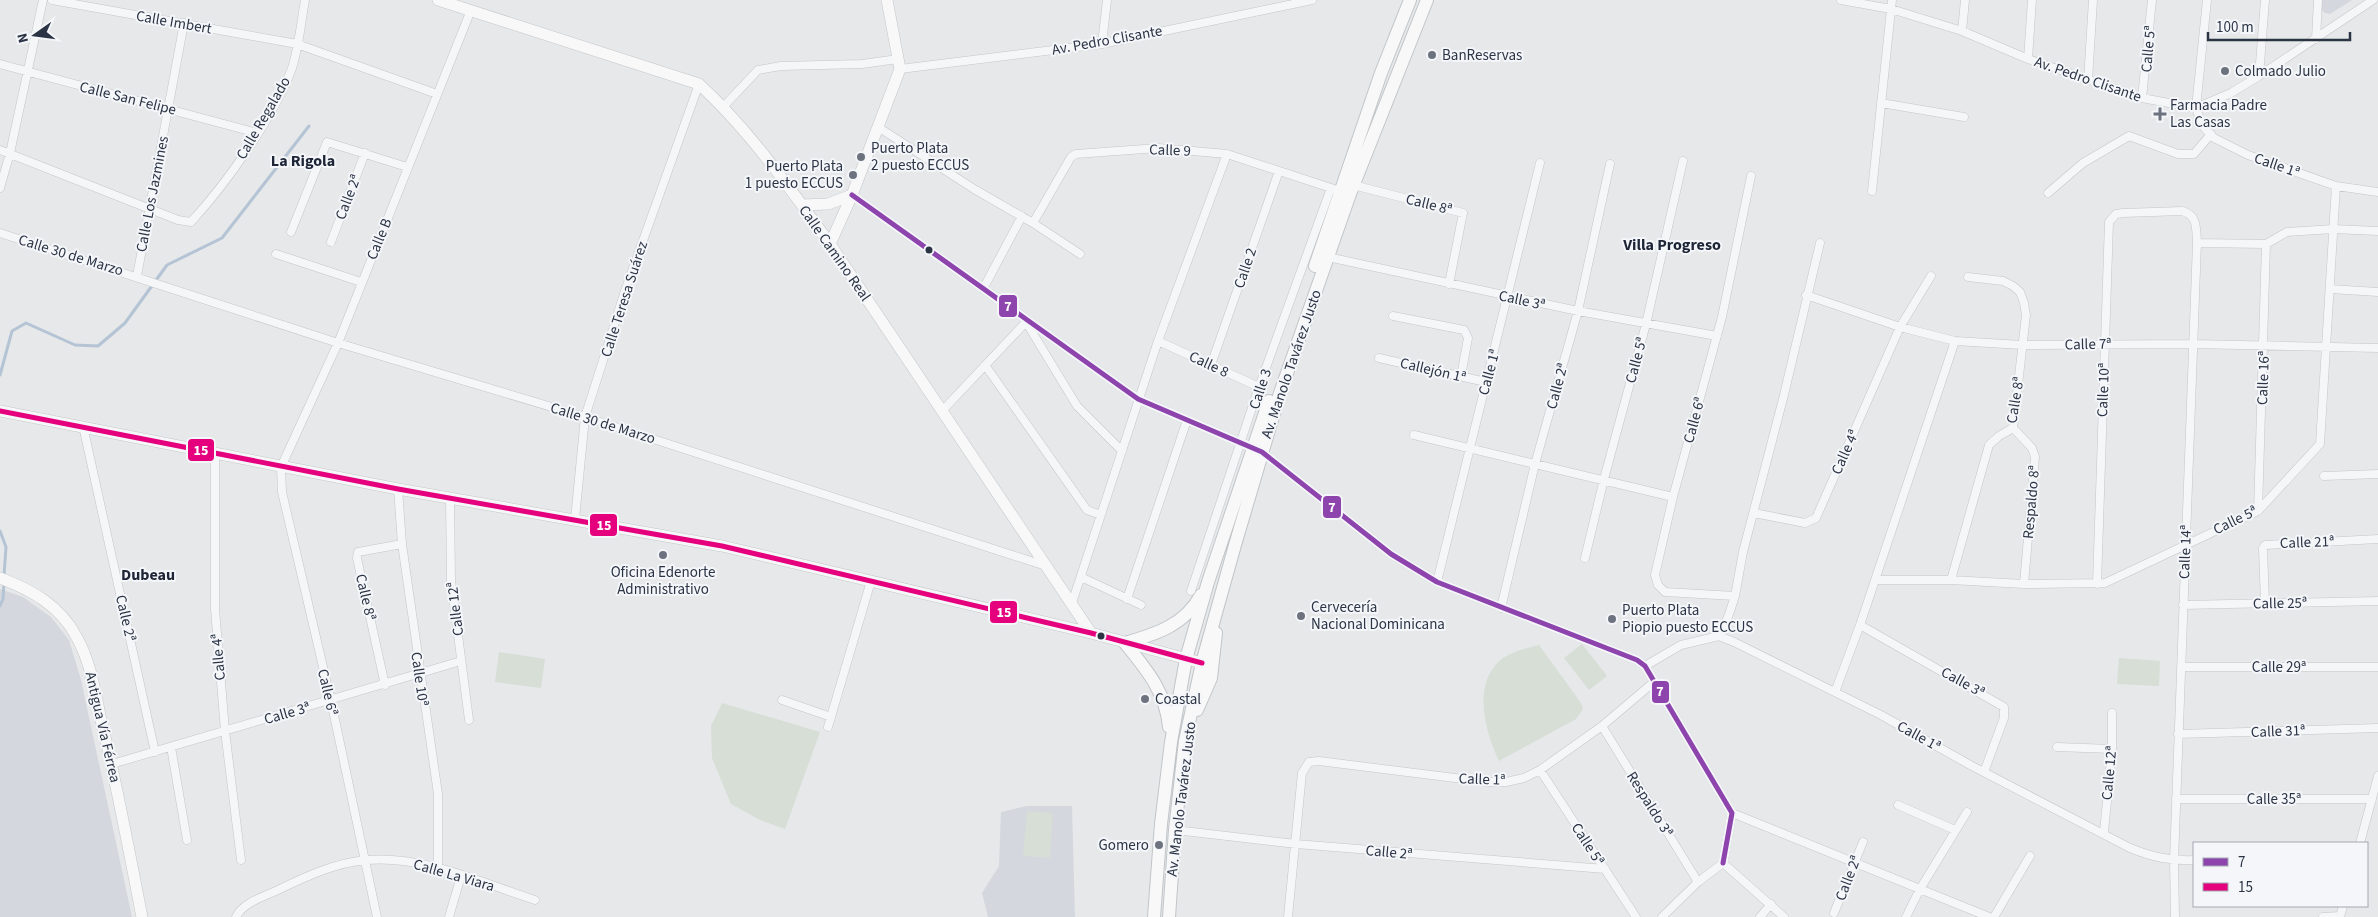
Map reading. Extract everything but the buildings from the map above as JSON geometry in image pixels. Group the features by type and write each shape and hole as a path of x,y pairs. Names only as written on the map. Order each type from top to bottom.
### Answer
{"main road":[{"name":"Av. Manolo Tavárez Justo","path":"1154,917 1158,851 1171,742 1186,659 1208,582 1336,190 1410,0"},
{"name":"Av. Manolo Tavárez Justo","path":"1169,917 1175,830 1189,725 1252,448 1328,257 1353,185 1427,0"},
{"path":"1171,742 1168,711 1163,697 1151,676 1125,643 1154,635 1173,626 1191,611 1208,582"},
{"path":"1189,725 1211,678 1216,644 1216,612"}],"street":[{"path":"0,188 10,154 43,0"},
{"name":"Calle Imbert","path":"52,0 297,44 437,94"},
{"name":"Calle Regalado","path":"149,208 178,220 191,222 215,196 273,108 292,67 305,0"},
{"name":"Calle Camino Real","path":"438,0 699,84 724,106 802,205 830,244 1091,633"},
{"path":"464,0 471,10"},
{"path":"830,244 852,195 878,127 899,64 887,0"},
{"path":"1102,44 1107,0"},
{"name":"Av. Pedro Clisante","path":"724,106 758,70 781,66 899,64 1102,44 1312,0"},
{"name":"Av. Pedro Clisante","path":"1841,0 1891,9 1962,31 2028,59 2142,98 2196,108"},
{"path":"1872,191 1892,0"},
{"path":"1962,31 1965,0"},
{"path":"2028,59 2032,0"},
{"path":"2088,80 2093,0"},
{"name":"Calle 5ª","path":"2142,98 2152,0"},
{"path":"2207,0 2196,108 2230,93 2259,76 2374,0"},
{"path":"2259,76 2266,0"},
{"path":"2316,39 2318,0"},
{"name":"Calle B","path":"281,467 338,343 471,10"},
{"name":"Calle Los Jazmines","path":"139,277 149,208 184,23"},
{"name":"Calle San Felipe","path":"0,64 257,133"},
{"name":"Calle Teresa Suárez","path":"575,520 585,417 625,292 699,84"},
{"path":"1881,103 1964,117"},
{"name":"Calle 1ª","path":"2196,108 2202,125 2214,138 2248,155 2336,186 2378,192"},
{"path":"878,127 1080,254"},
{"path":"2048,193 2083,164 2128,136 2178,154 2194,154 2211,134"},
{"path":"291,232 327,142 407,167"},
{"name":"Calle 9","path":"1033,223 1071,157 1076,154 1158,148 1227,154 1336,190"},
{"path":"0,150 149,208"},
{"name":"Calle 2ª","path":"331,242 365,153"},
{"path":"1072,603 1158,341 1227,154"},
{"name":"Calle 5ª","path":"1585,558 1604,479 1646,324 1683,161"},
{"name":"Calle 1ª","path":"1437,582 1468,449 1508,297 1540,163"},
{"name":"Calle 2ª","path":"1501,608 1535,464 1578,311 1610,164"},
{"name":"Calle 2","path":"1211,365 1279,171"},
{"name":"Calle 6ª","path":"1735,596 1665,592 1658,585 1655,575 1673,497 1717,336 1751,176"},
{"name":"Calle 8ª","path":"1353,185 1463,213 1449,284"},
{"name":"Calle 5ª","path":"1875,580 1951,580 2024,584 2105,583 2185,544 2258,512 2320,444 2336,186"},
{"name":"Calle 3","path":"1191,590 1252,448 1259,387 1336,190"},
{"path":"802,205 828,204 852,195"},
{"path":"852,195 1026,322 1138,399 1252,448 1391,554 1437,582 1637,660 1645,666 1732,812 1989,917"},
{"name":"Calle 10ª","path":"2097,584 2109,222 2112,217 2123,213 2188,213 2196,224 2197,243"},
{"path":"982,289 1022,216"},
{"path":"2197,243 2266,244 2287,232 2333,229 2378,231"},
{"name":"Calle 30 de Marzo","path":"0,233 338,343 585,417 1047,566"},
{"path":"1645,666 1682,645 1719,636 1728,617 1735,596 1742,552 1754,513 1820,243"},
{"name":"Calle 14ª","path":"2175,917 2174,860 2178,734 2197,243"},
{"name":"Calle 16ª","path":"2258,512 2265,345 2266,244"},
{"path":"276,254 362,282"},
{"name":"Calle 3ª","path":"1328,257 1508,297 1717,336"},
{"name":"Calle 4ª","path":"1754,513 1805,523 1816,518 1900,328 1931,276"},
{"name":"Calle 8ª","path":"1951,580 1990,445 1999,436 2013,428 2026,315 2020,292 2003,281 1968,277"},
{"path":"2330,288 2378,292"},
{"name":"Calle 7ª","path":"1806,295 1900,328 1955,341 2022,345 2104,343 2378,348"},
{"path":"1393,316 1464,330 1468,338 1461,376"},
{"path":"943,410 1026,322"},
{"path":"1026,322 1077,406 1122,451"},
{"name":"Calle 8","path":"1158,341 1259,387"},
{"path":"1835,692 1860,625 1955,341"},
{"name":"Callejón 1ª","path":"1380,358 1486,382"},
{"path":"985,365 1087,510 1101,515"},
{"path":"0,411 398,489 722,546 1091,633 1202,663"},
{"path":"1127,599 1187,420"},
{"name":"Calle 2ª","path":"83,426 156,752"},
{"name":"Respaldo 8ª","path":"2013,428 2032,448 2035,457 2024,584"},
{"path":"1414,434 1468,449 1604,479 1673,497"},
{"name":"Calle 4ª","path":"215,453 214,609 241,860"},
{"name":"Calle 6ª","path":"281,467 282,492 331,701 377,917"},
{"path":"2324,476 2378,474"},
{"name":"Calle 10ª","path":"398,489 402,544 419,674 438,794 438,868"},
{"name":"Calle 12ª","path":"450,498 451,581 469,720"},
{"name":"Calle 21ª","path":"2265,603 2263,548 2265,545 2378,539"},
{"name":"Calle 8ª","path":"385,685 357,558 358,552 402,544"},
{"path":"1081,577 1141,605"},
{"name":"Antigua Vía Férrea","path":"0,578 45,599 60,614 76,636 87,660 112,764 142,917"},
{"path":"828,727 871,581"},
{"name":"Calle 25ª","path":"2183,604 2378,601"},
{"name":"Calle 3ª","path":"1860,625 2004,707 2004,718 1984,772"},
{"name":"Calle 1ª","path":"1719,636 1835,692 1984,772 2152,857 2193,860"},
{"name":"Calle 3ª","path":"112,764 331,701 461,661"},
{"name":"Calle 29ª","path":"2181,666 2378,667"},
{"name":"Calle 1ª","path":"1296,844 1302,773 1309,762 1319,760 1487,782 1506,782 1524,778 1540,770 1602,726 1654,682"},
{"path":"782,700 831,717"},
{"name":"Calle 12ª","path":"2104,832 2112,749 2112,713"},
{"name":"Respaldo 3ª","path":"1602,726 1698,882"},
{"name":"Calle 31ª","path":"2178,734 2378,728"},
{"path":"171,747 187,840"},
{"path":"2057,747 2112,749"},
{"name":"Calle 5ª","path":"1540,770 1636,917"},
{"path":"2360,842 2378,776"},
{"name":"Calle 35ª","path":"2176,799 2372,799"},
{"path":"1898,805 1955,830"},
{"path":"1662,917 1698,882 1724,862 1732,812"},
{"path":"1906,917 1920,889 1967,812"},
{"name":"Calle 2ª","path":"1175,830 1296,844 1604,869"},
{"name":"Calle 2ª","path":"1834,914 1853,862 1863,842"},
{"path":"1288,917 1296,844"},
{"path":"1994,917 2030,856"},
{"name":"Calle La Viara","path":"236,917 244,907 308,876 339,865 366,860 408,862 438,868 535,900"},
{"path":"1724,862 1784,917"},
{"path":"449,917 461,876"},
{"path":"1760,917 1771,904"},
{"path":"2322,917 2340,917"}],"shaded area":[{"path":"2321,0 2352,0 2330,14 2321,10"},
{"path":"0,589 23,597 51,617 69,640 81,680 132,917 0,917"},
{"path":"1582,644 1607,676 1589,690 1564,658"},
{"path":"1539,645 1581,703 1583,709 1576,719 1499,761 1489,736 1486,722 1484,693 1487,680 1493,668 1503,658"},
{"path":"499,652 545,659 541,688 495,682"},
{"path":"2119,658 2160,661 2159,686 2117,684"},
{"path":"722,703 820,732 785,829 760,820 731,804 712,758 711,726"},
{"path":"1027,806 1072,806 1075,917 988,917 982,893 999,866 1001,812"},
{"path":"1027,811 1053,813 1050,858 1023,856"}],"waterway":[{"path":"0,375 12,331 26,323 75,345 98,346 125,323 167,265 222,238 309,126"},
{"path":"0,531 6,547 4,576"},
{"path":"0,606 3,599 4,582"}],"transit line":[{"name":"7","path":"852,195 1138,399 1262,452 1391,554 1437,582 1637,660 1645,666 1732,813 1723,863"},
{"name":"15","path":"0,411 398,489 722,546 1091,633 1202,663"}],"place":[{"name":"BanReservas","path":"1432,55"},
{"name":"Colmado Julio","path":"2225,71"},
{"name":"Farmacia Padre Las Casas","path":"2160,114"},
{"name":"Puerto Plata 2 puesto ECCUS","path":"861,157"},
{"name":"Puerto Plata 1 puesto ECCUS","path":"853,175"},
{"name":"Oficina Edenorte Administrativo","path":"663,555"},
{"name":"Cervecería Nacional Dominicana","path":"1301,616"},
{"name":"Puerto Plata Piopio puesto ECCUS","path":"1612,619"},
{"name":"Coastal","path":"1145,699"},
{"name":"Gomero","path":"1159,845"}],"district":[{"name":"La Rigola","path":"303,160"},
{"name":"Villa Progreso","path":"1672,244"},
{"name":"Dubeau","path":"148,574"}]}
